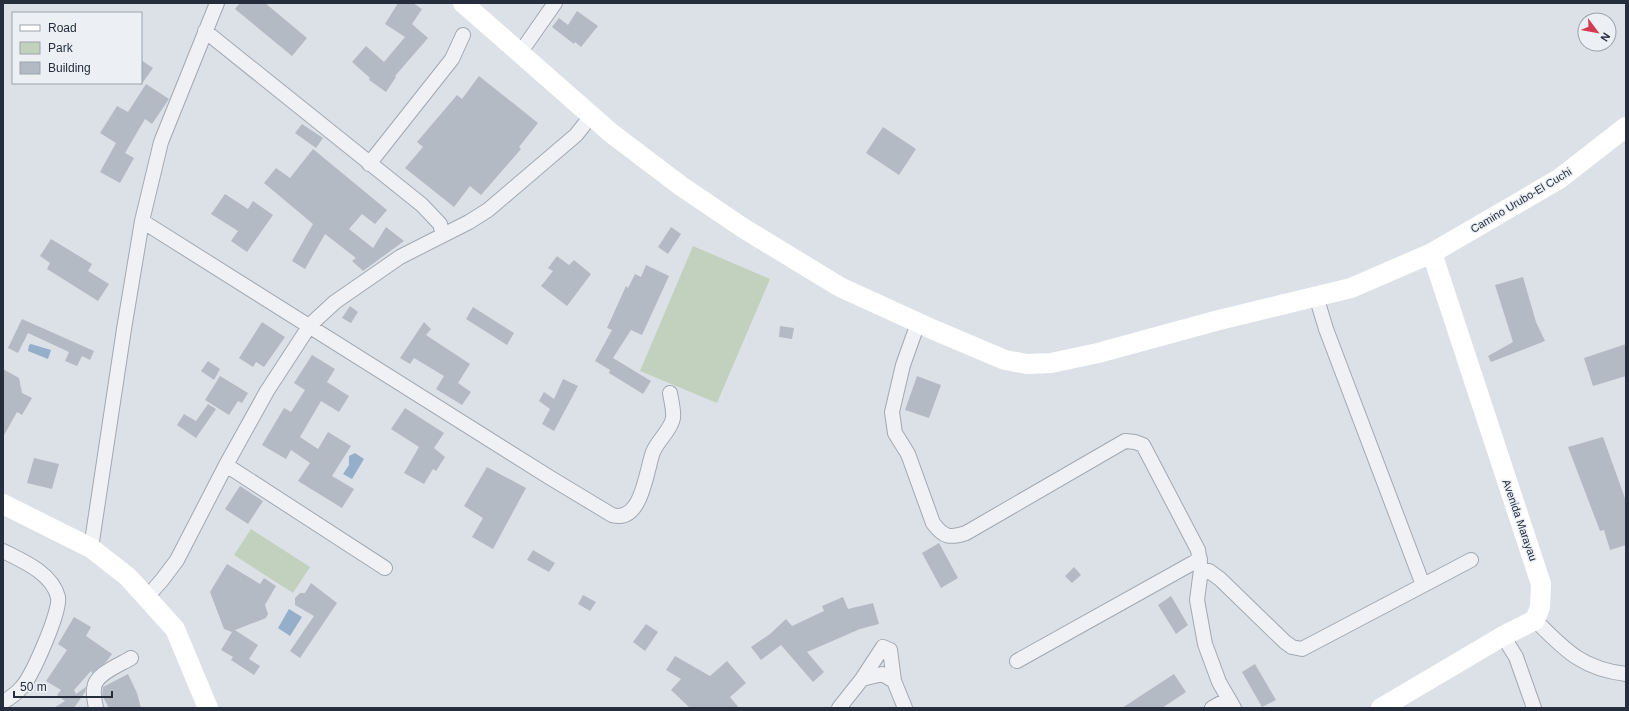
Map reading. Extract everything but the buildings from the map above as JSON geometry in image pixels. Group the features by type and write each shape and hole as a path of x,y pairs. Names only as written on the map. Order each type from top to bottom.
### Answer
{"street":[{"path":"91,548 142,220 160,142 217,3"},
{"name":"Camino Urubo-El Cuchi","path":"463,3 591,116 681,186 743,228 840,287 918,323 1005,360 1027,364 1051,363 1098,353 1219,320 1351,288 1432,253 1559,179 1626,127"},
{"path":"520,53 555,3"},
{"path":"205,31 422,205 440,224 443,235"},
{"path":"369,164 452,59 463,35"},
{"path":"147,597 177,560 226,465 267,391 310,325 335,302 400,257 488,210 576,135 591,116"},
{"path":"142,220 549,477 612,515 620,517 628,514 638,503 646,482 653,452 671,424 673,416 670,393"},
{"name":"Avenida Marayau","path":"1432,253 1541,584 1540,607 1535,620"},
{"path":"1316,296 1326,329 1423,585"},
{"path":"918,323 903,365 892,412 895,433 908,454 933,523 939,531 946,536 953,537 966,533 1125,441 1143,445 1198,550 1201,565 1197,600 1205,644 1231,703 1212,708"},
{"path":"226,465 385,568"},
{"path":"3,504 91,548 128,578 175,629 208,708"},
{"path":"3,551 27,563 43,575 54,588 58,598 56,617 49,635 23,687 3,702"},
{"path":"1201,565 1220,579 1285,642 1292,647 1302,649 1471,560"},
{"path":"1017,661 1201,565"},
{"path":"1381,708 1503,636 1535,620 1565,650 1588,665 1610,672 1626,674"},
{"path":"1503,636 1516,657 1534,708"},
{"path":"839,708 862,679 883,647 890,650 894,681 905,708"},
{"path":"96,708 94,688 96,682 100,677 131,658"},
{"path":"862,679 882,674 894,681"}],"green space":[{"path":"693,246 770,279 717,403 640,371"},
{"path":"251,529 310,567 293,593 234,555"}],"water":[{"path":"31,344 51,350 48,359 28,351 29,345"},
{"path":"355,453 364,459 352,479 343,474 349,465 349,456"},
{"path":"289,609 302,617 290,636 278,628"}]}
